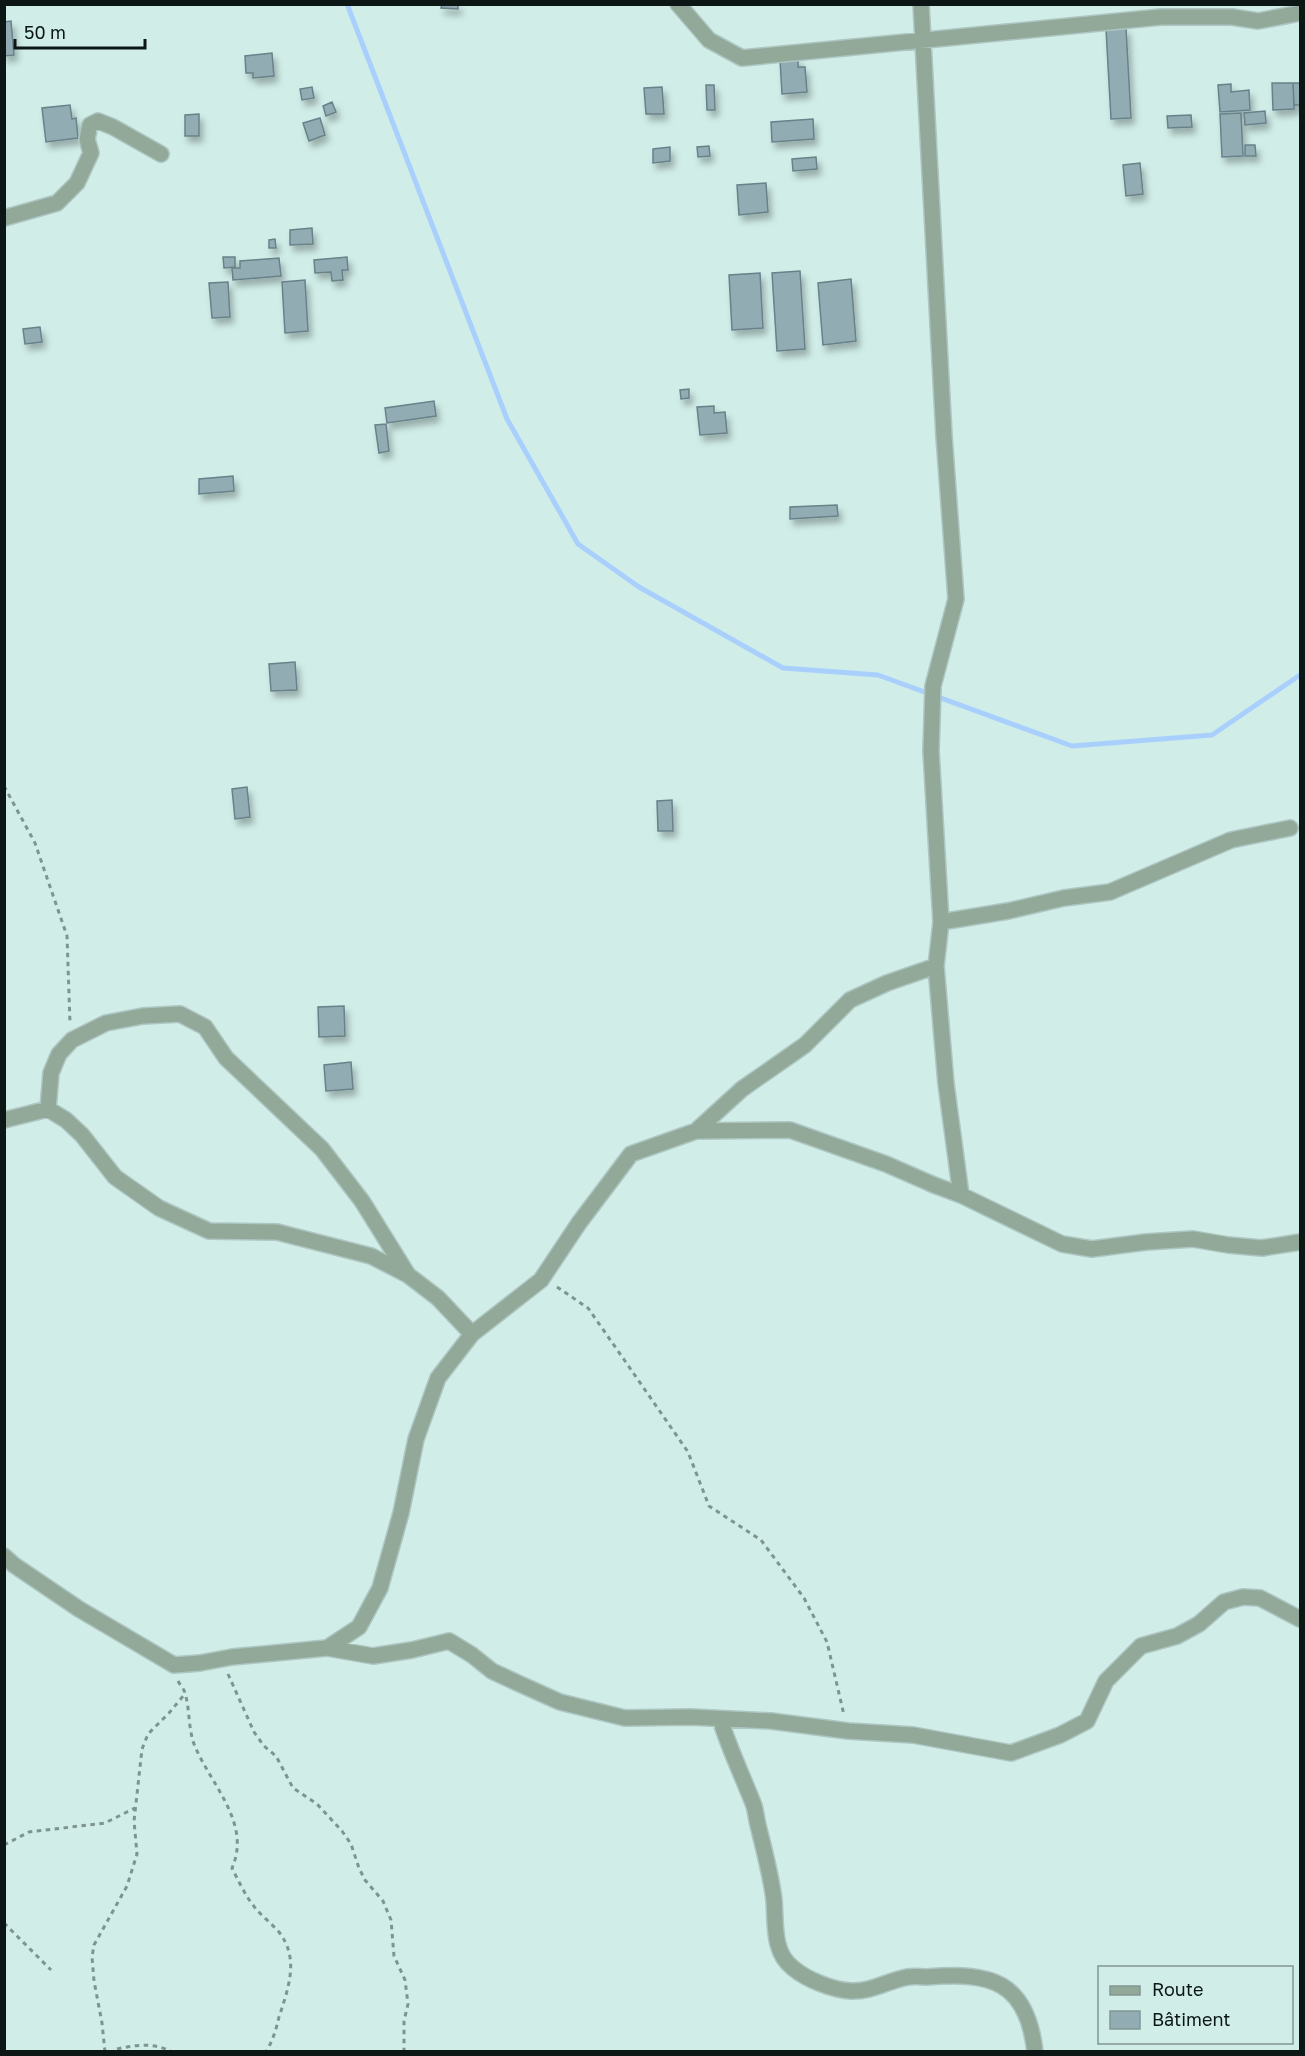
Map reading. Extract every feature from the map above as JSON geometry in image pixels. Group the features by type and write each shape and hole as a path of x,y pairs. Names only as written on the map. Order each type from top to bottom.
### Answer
{"street":[{"path":"678,4 709,40 741,58 1161,18 1232,17 1258,21 1300,13"},
{"path":"921,4 944,436 956,599 933,686 931,751 941,921 936,966 946,1084 961,1195"},
{"path":"1241,4 1258,21"},
{"path":"4,218 57,203 77,183 91,153 87,139 90,125 98,121 161,154"},
{"path":"941,921 1064,898 1110,892 1231,840 1290,828"},
{"path":"696,1131 742,1089 805,1045 850,1000 887,983 936,966"},
{"path":"48,1109 51,1073 59,1054 72,1040 106,1023 143,1016 180,1014 205,1027 226,1058 322,1149 362,1201 408,1275"},
{"path":"4,1120 48,1109 66,1120 82,1135 115,1177 159,1208 209,1231 277,1232 371,1256 408,1275 438,1298 472,1334"},
{"path":"327,1648 359,1626 380,1588 401,1513 416,1439 438,1378 472,1334 541,1280 579,1223 632,1154 696,1131 790,1130 886,1164 961,1195 1062,1244 1092,1249 1193,1239 1262,1248 1300,1242"},
{"path":"4,1556 79,1609 174,1665 327,1648 373,1656 449,1641 492,1671 560,1702 625,1718 691,1717 771,1721 848,1731 913,1735 1011,1753 1060,1735 1087,1721 1106,1681 1141,1646 1178,1636 1200,1624 1224,1602 1243,1598 1260,1599 1300,1618"},
{"path":"720,1719 727,1742 754,1805 774,1899 776,1937 781,1954 792,1968 826,1984 850,1991 868,1990 908,1977 953,1975 990,1979 1010,1991 1023,2007 1030,2024 1035,2052"}],"path":[{"path":"4,786 35,843 67,936 72,1040"},
{"path":"541,1280 551,1283 588,1308 688,1452 709,1506 761,1540 804,1598 827,1642 848,1731"},
{"path":"232,1657 226,1668 254,1732 264,1746 276,1756 293,1788 317,1804 342,1831 351,1844 358,1868 365,1880 383,1901 391,1920 394,1956 405,1980 408,2004 404,2021 404,2052"},
{"path":"174,1665 185,1693 194,1744 235,1821 238,1838 237,1858 232,1868 256,1909 279,1932 287,1946 292,1966 287,1995 275,2036 266,2052"},
{"path":"105,2052 94,1980 92,1957 94,1945 127,1886 137,1854 135,1808 142,1749 148,1734 185,1693"},
{"path":"4,1845 29,1832 105,1823 135,1808"},
{"path":"4,1923 51,1970"},
{"path":"117,2049 139,2044 165,2048 172,2052"}],"building":[{"path":"442,4 458,4 458,9 441,8"},
{"path":"11,21 14,55 4,56 4,22"},
{"path":"1126,28 1131,118 1111,119 1106,29"},
{"path":"272,53 274,76 253,78 253,73 246,73 245,56"},
{"path":"798,58 798,67 805,67 807,92 782,94 780,60"},
{"path":"1272,83 1293,83 1294,109 1273,110"},
{"path":"1293,83 1300,83 1300,105 1294,105"},
{"path":"1231,84 1231,92 1249,90 1250,110 1220,112 1218,85"},
{"path":"706,85 714,85 715,110 707,110"},
{"path":"312,87 314,98 302,100 300,89"},
{"path":"662,87 664,114 646,114 644,88"},
{"path":"332,102 336,112 326,116 323,106"},
{"path":"70,105 72,119 76,118 78,138 46,142 42,108"},
{"path":"1265,111 1266,123 1245,125 1244,113"},
{"path":"1241,113 1243,156 1222,157 1220,114"},
{"path":"199,114 199,136 185,136 185,115"},
{"path":"1191,115 1192,127 1168,128 1167,116"},
{"path":"320,118 325,135 309,141 303,123"},
{"path":"813,119 814,139 772,142 771,122"},
{"path":"1245,145 1255,145 1256,156 1245,156"},
{"path":"709,146 710,156 698,157 697,147"},
{"path":"670,147 670,161 653,163 653,149"},
{"path":"816,157 817,169 793,171 792,159"},
{"path":"1140,163 1143,194 1126,196 1123,165"},
{"path":"766,183 768,212 739,215 737,185"},
{"path":"312,228 313,244 290,245 290,230"},
{"path":"275,239 276,248 269,248 269,240"},
{"path":"223,257 235,257 235,267 224,268"},
{"path":"347,257 348,270 342,270 343,280 332,281 331,272 315,273 314,260"},
{"path":"279,258 281,276 233,280 232,268 240,268 240,261"},
{"path":"800,271 805,349 777,351 772,273"},
{"path":"760,273 763,328 732,330 729,275"},
{"path":"851,279 856,341 823,345 818,283"},
{"path":"305,280 308,331 285,333 282,282"},
{"path":"228,282 230,317 212,318 209,283"},
{"path":"40,327 42,342 25,344 23,329"},
{"path":"689,389 689,398 681,399 680,390"},
{"path":"434,401 436,416 387,423 385,408"},
{"path":"714,406 714,413 725,412 727,433 700,435 697,407"},
{"path":"386,424 389,451 379,453 375,425"},
{"path":"233,476 234,491 199,494 199,479"},
{"path":"837,505 838,516 790,519 790,507"},
{"path":"295,662 297,690 271,691 269,664"},
{"path":"247,787 250,817 235,819 232,789"},
{"path":"672,800 673,831 658,831 657,801"},
{"path":"344,1006 345,1036 319,1037 318,1007"},
{"path":"351,1062 353,1089 326,1091 324,1065"}],"waterway":[{"path":"347,4 507,419 578,544 639,587 783,668 878,675 1072,746 1212,735 1300,675"}]}
